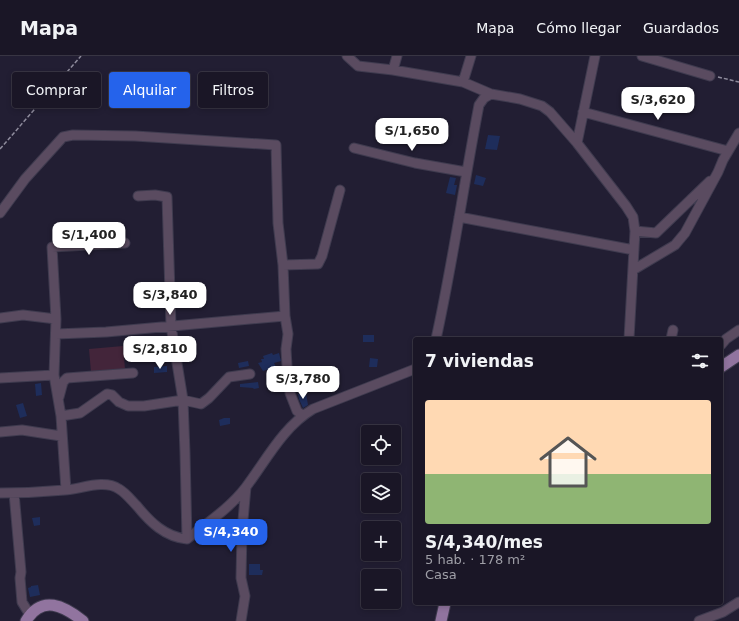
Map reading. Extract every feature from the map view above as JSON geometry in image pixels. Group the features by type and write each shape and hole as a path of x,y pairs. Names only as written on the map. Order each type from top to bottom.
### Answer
{"main road":[{"path":"723,366 739,355"},
{"path":"28,618 38,608 49,604 66,609 83,621"},
{"path":"441,621 445,605"}],"street":[{"path":"347,56 358,66 393,70 464,82 491,94 520,99 542,106 550,112 577,143 626,206 632,217 635,231 629,337"},
{"path":"393,70 397,56"},
{"path":"464,82 471,56"},
{"path":"577,143 596,56"},
{"path":"642,56 710,76"},
{"path":"436,337 448,285 466,172 479,105 484,98 491,94"},
{"path":"583,112 728,151"},
{"path":"633,270 674,245 685,233 739,133"},
{"path":"0,213 25,179 63,136 135,136 276,145 278,223 283,265 285,316 288,334 286,349 290,393 297,411 302,415"},
{"path":"354,148 415,163 466,172"},
{"path":"635,231 656,233 718,172"},
{"path":"283,265 318,264 322,256 340,190"},
{"path":"138,196 155,195 167,197 171,326 183,400 186,539"},
{"path":"459,217 634,250"},
{"path":"66,490 61,436 61,416 54,374 56,319 52,247 125,243"},
{"path":"0,318 23,315 56,319"},
{"path":"56,334 106,332 285,316"},
{"path":"671,337 673,330"},
{"path":"723,343 739,330"},
{"path":"0,493 66,490 98,485 119,488 150,520 163,531 176,537 186,539 220,513 246,487 270,452 302,415 313,409 413,370"},
{"path":"0,378 54,374"},
{"path":"58,402 63,382 67,378 133,374"},
{"path":"61,416 80,413 106,394 112,395 119,402 128,406 144,406 183,400 201,404 209,398 229,377 250,374"},
{"path":"0,432 22,430 61,436"},
{"path":"241,621 245,596 241,578 242,531 246,487"},
{"path":"14,493 18,530 22,602 28,618"},
{"path":"699,621 723,612 739,602"}],"path":[{"path":"0,149 81,56"},
{"path":"710,76 739,82"}],"shaded area":[{"path":"123,346 125,369 91,372 89,349"}],"building":[{"path":"488,135 500,136 497,150 485,149"},
{"path":"476,175 486,178 483,186 474,184"},
{"path":"450,177 456,178 454,185 457,185 455,195 446,193"},
{"path":"363,335 374,335 374,342 363,342"},
{"path":"272,353 273,355 279,353 281,361 274,363 276,367 263,371 258,363 262,362 261,359 264,359 263,356"},
{"path":"370,358 378,359 377,367 369,367"},
{"path":"248,361 249,366 239,368 238,363"},
{"path":"167,366 167,372 154,373 154,367"},
{"path":"258,382 259,388 254,389 240,387 240,384"},
{"path":"41,383 42,395 36,396 35,384"},
{"path":"306,393 308,405 303,408 298,394"},
{"path":"23,403 27,416 20,418 16,405"},
{"path":"230,418 230,424 220,426 219,420"},
{"path":"40,517 40,525 34,526 32,518"},
{"path":"249,564 260,564 260,570 263,570 262,575 249,575"},
{"path":"38,585 40,595 30,597 28,588"}]}
